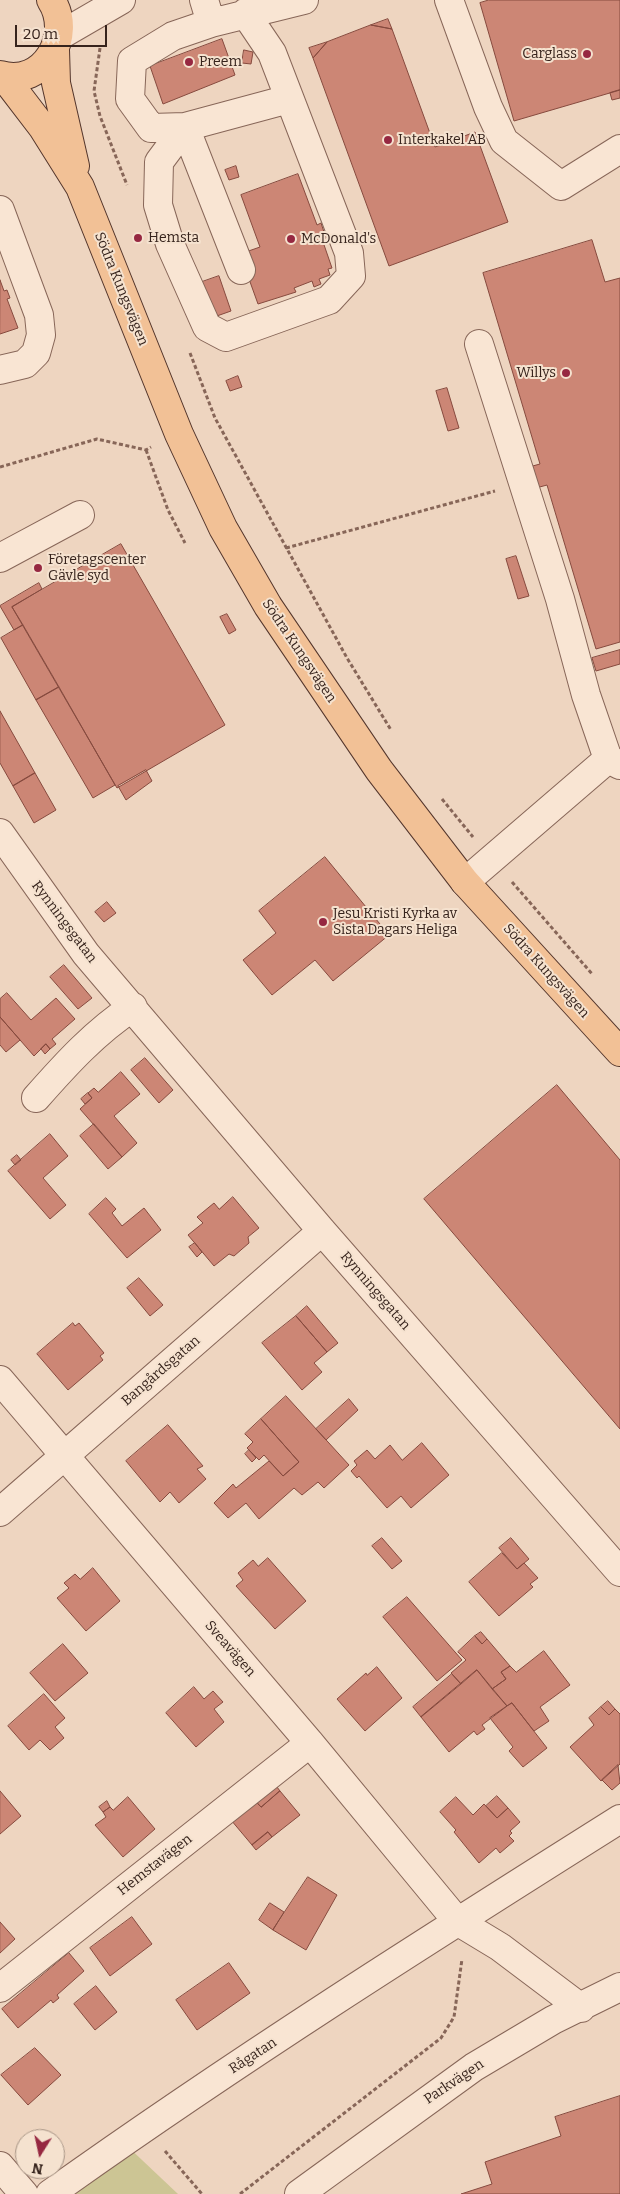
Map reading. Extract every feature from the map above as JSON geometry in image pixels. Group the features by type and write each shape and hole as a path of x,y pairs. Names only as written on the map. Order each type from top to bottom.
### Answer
{"main road":[{"name":"Södra Kungsvägen","path":"51,0 59,19 56,83 80,187 179,434 223,528 277,620 379,770 465,882 620,1052"},
{"path":"2,76 22,76 34,72 48,61 57,43"},
{"name":"Södra Kungsvägen","path":"2,76 43,128 80,187"}],"street":[{"path":"57,43 92,17 121,0"},
{"path":"288,99 185,127 151,128 136,110 130,99 132,61 208,12 245,13 304,0"},
{"path":"449,0 488,107 504,141 560,186 620,149"},
{"path":"185,127 159,162 158,205 170,244 207,327 226,337 329,300 351,276 349,253 288,99 272,53 245,13"},
{"path":"185,127 241,270"},
{"path":"0,210 40,315 41,335 36,353 25,364 0,370"},
{"path":"465,882 616,756 586,694 560,599 480,344"},
{"path":"0,558 80,515"},
{"name":"Rynningsgatan","path":"0,833 86,954 322,1231 620,1572"},
{"path":"36,1098 79,1050 110,1022 133,1007"},
{"name":"Bangårdsgatan","path":"0,1512 322,1231"},
{"name":"Sveavägen","path":"0,1380 310,1743 457,1921"},
{"name":"Hemstavägen","path":"0,1988 310,1743"},
{"name":"Rågatan","path":"50,2194 144,2127 457,1921 620,1819"},
{"path":"457,1921 500,1947 581,2008"},
{"name":"Parkvägen","path":"299,2194 474,2067 554,2020 620,1987"},
{"path":"0,2166 24,2194"}],"path":[{"path":"92,17 100,44 94,91 100,116 130,194"},
{"path":"186,344 214,418 347,658 393,734"},
{"path":"0,466 97,439 146,450 214,418"},
{"path":"146,450 168,510 186,543"},
{"path":"286,548 523,483"},
{"path":"438,795 492,860 594,976"},
{"path":"240,2194 441,2038 454,2018 460,1983 463,1947 457,1921"},
{"path":"144,2127 202,2194"}],"shaded area":[{"path":"124,2143 178,2194 51,2194"}],"building":[{"path":"489,0 620,0 620,90 514,121 480,3"},
{"path":"388,19 392,29 371,25"},
{"name":"Interkakel AB","path":"371,25 392,29 435,147 475,132 508,222 389,266 313,58 327,42"},
{"path":"222,39 235,75 163,104 150,66"},
{"path":"327,42 313,58 309,48"},
{"path":"244,50 253,52 251,64 242,63"},
{"path":"620,90 620,98 612,100 610,93"},
{"path":"236,166 239,177 229,180 225,170"},
{"name":"McDonald's","path":"298,174 317,225 321,223 326,238 322,239 332,268 328,269 330,275 319,279 321,284 314,287 312,281 294,288 296,292 258,304 240,254 260,247 241,195"},
{"name":"Willys","path":"592,240 605,282 620,278 620,642 596,649 547,485 536,488 529,467 540,464 483,273"},
{"path":"219,276 231,311 214,317 202,282"},
{"path":"0,280 4,291 7,290 10,298 7,299 18,328 0,334"},
{"path":"238,376 242,387 230,391 226,381"},
{"path":"447,388 459,428 448,431 436,391"},
{"path":"121,544 225,725 117,788 12,607"},
{"path":"516,556 529,596 518,599 506,559"},
{"path":"39,583 42,589 12,607 23,625 14,630 0,606"},
{"path":"227,614 236,630 229,634 220,617"},
{"path":"23,625 59,687 36,700 1,638"},
{"path":"620,650 620,664 596,671 592,658"},
{"path":"59,687 115,785 93,798 36,700"},
{"path":"0,711 35,773 13,786 0,763"},
{"path":"146,770 152,781 126,800 118,786"},
{"path":"35,773 56,810 34,823 13,786"},
{"name":"Jesu Kristi Kyrka av Sista Dagars Heliga","path":"325,857 389,935 333,981 315,960 272,995 243,960 276,933 259,911"},
{"path":"107,902 116,913 104,922 95,912"},
{"path":"64,965 92,998 78,1009 50,977"},
{"path":"7,993 31,1020 56,998 75,1019 52,1039 56,1044 50,1049 46,1044 34,1056 0,1017 0,999"},
{"path":"0,1017 20,1040 6,1052 0,1045"},
{"path":"46,1044 50,1049 45,1054 41,1049"},
{"path":"145,1058 173,1090 159,1103 131,1070"},
{"path":"121,1072 140,1094 114,1116 137,1143 122,1157 80,1109 92,1098 88,1093 94,1088 98,1092"},
{"path":"557,1085 620,1160 620,1429 424,1199"},
{"path":"88,1093 92,1098 85,1104 81,1099"},
{"path":"94,1124 122,1157 108,1169 80,1136"},
{"path":"50,1134 68,1156 43,1178 66,1205 50,1219 8,1171"},
{"path":"17,1155 21,1160 15,1165 11,1160"},
{"path":"233,1197 259,1228 248,1237 249,1243 234,1256 229,1254 214,1266 188,1235 203,1223 197,1217 214,1203 219,1209"},
{"path":"106,1198 116,1209 112,1213 122,1226 144,1208 161,1230 127,1258 89,1214"},
{"path":"195,1243 202,1252 197,1257 189,1247"},
{"path":"139,1278 163,1305 150,1316 127,1288"},
{"path":"307,1306 338,1343 327,1352 296,1316"},
{"path":"296,1316 327,1352 314,1363 322,1372 302,1390 262,1343"},
{"path":"73,1323 75,1326 79,1323 104,1353 100,1356 103,1360 68,1390 37,1354"},
{"path":"286,1396 349,1465 324,1488 318,1482 302,1495 294,1488 259,1519 246,1503 228,1518 214,1503 233,1484 236,1488 269,1461 283,1476 299,1462 261,1419"},
{"path":"349,1399 358,1410 326,1440 316,1429"},
{"path":"261,1419 299,1462 283,1476 264,1455 259,1460 247,1448 253,1442 245,1434"},
{"path":"168,1425 203,1466 197,1469 206,1479 179,1503 170,1492 160,1502 126,1461"},
{"path":"422,1443 449,1475 411,1508 401,1496 387,1508 359,1476 357,1478 351,1471 357,1465 354,1461 367,1450 375,1459 390,1445 402,1460"},
{"path":"249,1450 256,1458 252,1462 245,1454"},
{"path":"382,1538 402,1561 392,1569 372,1546"},
{"path":"511,1538 529,1559 517,1569 499,1548"},
{"path":"502,1553 517,1569 524,1563 538,1578 530,1584 533,1587 499,1616 469,1582"},
{"path":"268,1558 306,1601 275,1629 236,1586 243,1580 238,1573 253,1560 258,1566"},
{"path":"93,1568 120,1601 86,1631 57,1598 69,1588 64,1583 75,1574 80,1579"},
{"path":"407,1597 462,1660 437,1681 383,1617"},
{"path":"481,1632 487,1639 482,1644 475,1636"},
{"path":"475,1636 482,1644 487,1639 510,1666 501,1672 506,1679 492,1689 477,1670 461,1684 451,1673 466,1660 458,1652"},
{"path":"63,1644 88,1673 55,1701 30,1673"},
{"path":"544,1651 570,1685 540,1707 549,1721 534,1731 512,1703 507,1706 492,1689 506,1679 501,1672 510,1666 516,1672"},
{"path":"377,1667 402,1698 365,1731 337,1699 366,1673 367,1675"},
{"path":"477,1670 507,1706 482,1725 485,1729 477,1735 474,1731 449,1752 421,1717"},
{"path":"452,1674 461,1684 421,1717 413,1707"},
{"path":"194,1687 204,1699 213,1691 223,1702 214,1709 224,1722 196,1747 166,1713"},
{"path":"44,1694 65,1718 55,1727 64,1738 50,1750 40,1740 29,1750 8,1726"},
{"path":"608,1701 615,1709 609,1715 601,1707"},
{"path":"512,1703 547,1748 523,1767 509,1751 513,1747 490,1718"},
{"path":"601,1707 609,1715 615,1709 620,1714 620,1764 601,1781 570,1747 594,1725 589,1718"},
{"path":"618,1765 620,1783 612,1790 602,1780"},
{"path":"274,1783 280,1791 261,1807 254,1799"},
{"path":"0,1791 21,1816 0,1834"},
{"path":"280,1791 300,1815 272,1837 268,1832 252,1845 231,1820 255,1801 261,1807"},
{"path":"497,1796 508,1808 497,1818 486,1806"},
{"path":"128,1797 155,1829 123,1857 95,1825 106,1817 103,1812 110,1807 113,1810"},
{"path":"456,1797 473,1815 484,1804 497,1818 508,1808 520,1822 510,1831 512,1833 509,1836 514,1841 500,1853 496,1848 479,1863 454,1832 456,1830 440,1812"},
{"path":"107,1801 110,1807 103,1812 99,1807"},
{"path":"268,1832 272,1837 256,1850 252,1845"},
{"path":"308,1877 337,1895 306,1950 273,1930"},
{"path":"270,1903 284,1912 273,1930 259,1920"},
{"path":"132,1917 152,1944 110,1976 90,1948"},
{"path":"0,1922 15,1939 0,1953"},
{"path":"69,1953 84,1971 57,1995 59,1998 53,2003 51,2000 18,2028 2,2009"},
{"path":"229,1963 250,1993 197,2030 176,2000"},
{"path":"96,1986 117,2012 95,2030 74,2004"},
{"path":"35,2048 61,2075 28,2105 1,2075"},
{"path":"620,2096 620,2194 461,2194 492,2184 485,2162 561,2136 555,2117"}],"place":[{"name":"Carglass","path":"587,54"},
{"name":"Preem","path":"189,62"},
{"name":"Interkakel AB","path":"388,140"},
{"name":"Hemsta","path":"138,238"},
{"name":"McDonald's","path":"291,239"},
{"name":"Willys","path":"566,373"},
{"name":"Företagscenter Gävle syd","path":"38,568"},
{"name":"Jesu Kristi Kyrka av Sista Dagars Heliga","path":"323,922"}]}
